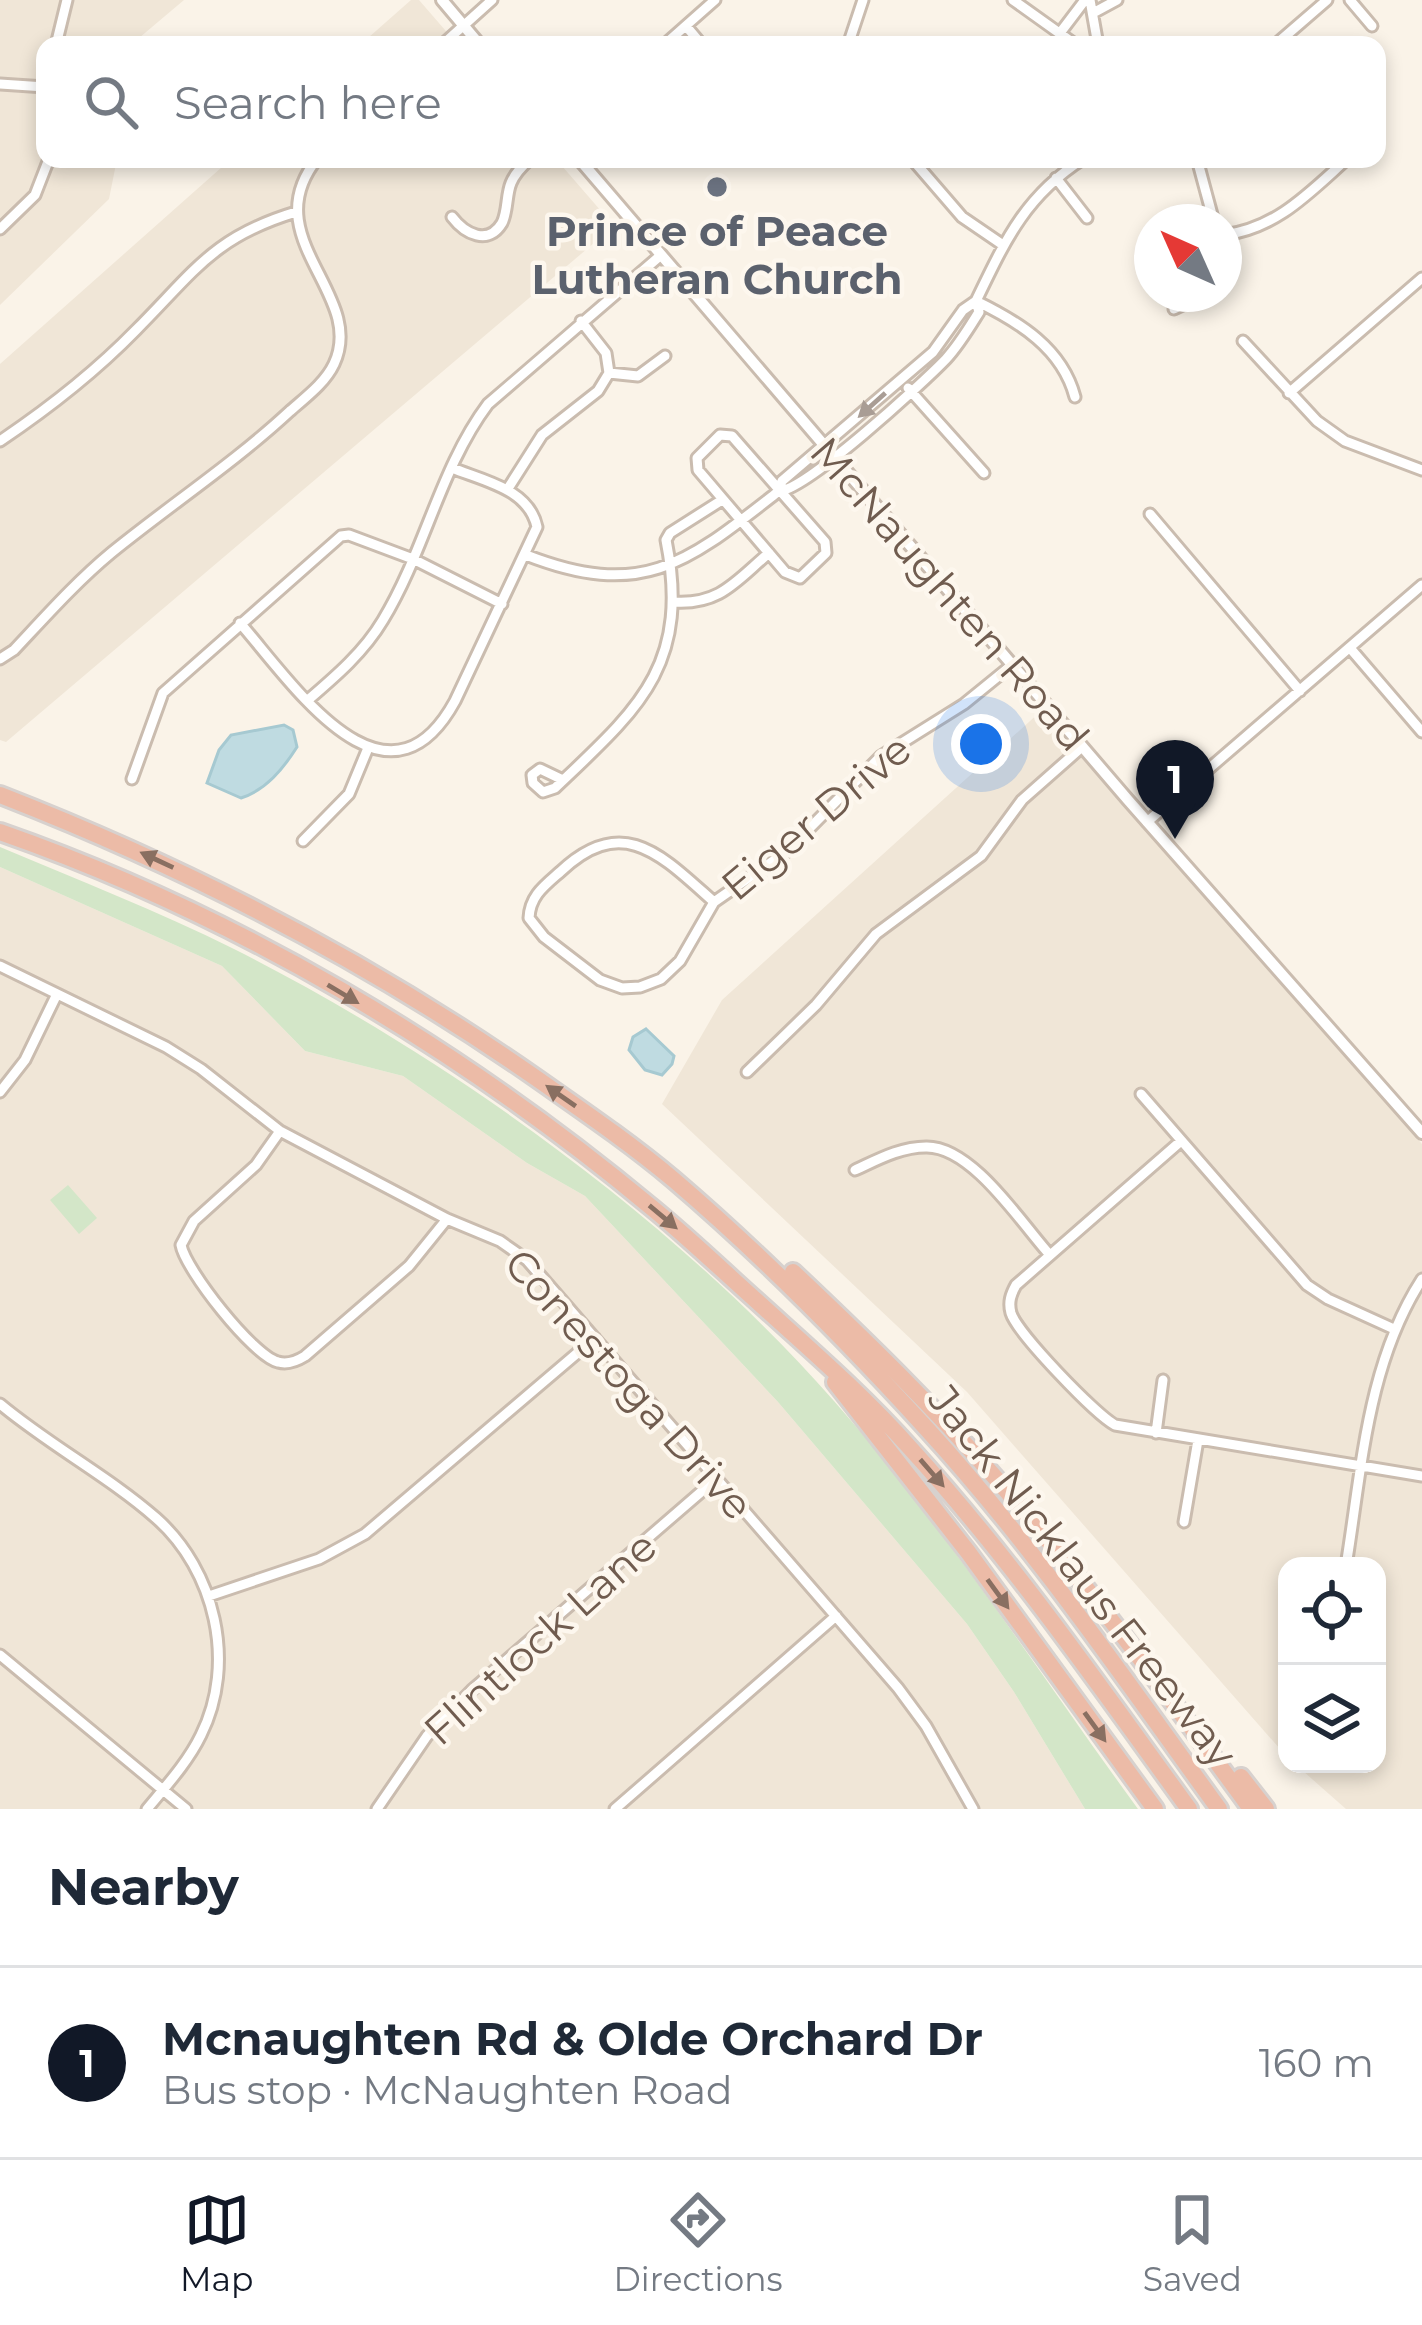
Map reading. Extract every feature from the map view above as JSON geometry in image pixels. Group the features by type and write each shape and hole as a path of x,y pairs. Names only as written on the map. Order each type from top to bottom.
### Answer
{"highway":[{"name":"Jack Nicklaus Freeway","path":"0,795 132,849 262,910 415,997 613,1132 750,1248 928,1430 1054,1585 1219,1809"},
{"name":"Jack Nicklaus Freeway","path":"0,832 173,904 320,980 399,1027 591,1159 650,1206 845,1378 960,1506 1189,1809"},
{"path":"750,1248 793,1272 956,1434 1046,1538 1251,1809"},
{"path":"759,1304 836,1383 903,1467 1152,1806"},
{"path":"1198,1736 1235,1770 1266,1809"}],"street":[{"path":"58,36 67,0"},
{"path":"442,0 473,36"},
{"path":"452,36 492,0"},
{"path":"674,36 715,0"},
{"path":"851,36 863,0"},
{"path":"1013,0 1064,36"},
{"path":"1060,33 1088,0 1097,36"},
{"path":"1093,13 1117,0"},
{"path":"1285,36 1327,0"},
{"path":"1350,0 1372,26"},
{"path":"686,26 694,36"},
{"path":"0,84 36,86"},
{"path":"0,229 35,195 46,168"},
{"path":"0,658 14,650 110,554 254,444 333,367 338,318 301,238 296,212 302,184 312,168"},
{"path":"452,217 473,236 496,229 504,219 513,178 522,168"},
{"name":"McNaughten Road","path":"587,168 1147,822 1422,1131"},
{"path":"920,168 962,218 1003,245"},
{"path":"526,555 589,575 622,575 671,567 742,520 933,352 963,310 976,301 1025,208 1070,168"},
{"path":"1199,168 1209,204"},
{"path":"1242,231 1276,219 1336,168"},
{"path":"1056,178 1087,218"},
{"path":"0,442 99,365 207,255 242,232 296,212"},
{"path":"308,700 362,651 382,622 467,434 488,404 661,255"},
{"path":"1289,393 1422,278"},
{"path":"779,491 790,491 834,458 947,358 979,313 976,301"},
{"path":"976,301 1037,337 1070,380 1075,397"},
{"path":"507,490 542,435 598,391 609,374 606,353 581,321"},
{"path":"1243,341 1317,422 1345,441 1422,470"},
{"path":"609,374 638,376 665,356"},
{"path":"901,379 984,473"},
{"path":"720,434 732,436 827,548 822,558 794,578 722,500 696,464 720,434"},
{"path":"240,623 336,731 368,748 388,751 412,745 437,728 455,701 538,527 525,500 452,468"},
{"path":"563,780 615,734 646,692 664,652 674,602 665,540 670,532 722,500"},
{"path":"1150,514 1300,691"},
{"path":"132,779 163,693 341,536 413,559 502,604"},
{"path":"674,602 696,603 718,596 769,553"},
{"path":"1147,822 1422,585"},
{"path":"1350,648 1422,732"},
{"name":"Eiger Drive","path":"715,902 661,855 644,847 608,842 572,860 532,898 529,918 544,937 595,977 628,988 662,979 674,969 715,902 786,851 881,756 964,704 1012,665"},
{"path":"747,1072 816,1005 876,934 981,856 1022,800 1082,747"},
{"path":"303,841 349,794 368,748"},
{"name":"Conestoga Drive","path":"0,966 188,1060 280,1131 447,1220 500,1241 526,1260 909,1702 973,1809"},
{"path":"0,1092 25,1060 58,994"},
{"path":"1141,1094 1307,1285 1394,1329"},
{"path":"280,1131 256,1165 194,1221 181,1245 190,1271 257,1348 283,1364 305,1356 410,1266 447,1220"},
{"path":"1181,1141 1016,1285 1010,1300 1016,1322 1096,1411 1114,1424 1422,1476"},
{"path":"855,1170 904,1149 939,1148 953,1154 977,1172 1050,1255"},
{"path":"1347,1557 1379,1370 1394,1329 1422,1279"},
{"path":"209,1596 319,1558 365,1534 595,1338"},
{"path":"1156,1432 1163,1380"},
{"path":"0,1404 153,1515 191,1560 209,1596 218,1652 210,1715 190,1754 147,1809"},
{"path":"1184,1522 1198,1440"},
{"name":"Flintlock Lane","path":"377,1809 427,1736 472,1690 716,1479"},
{"path":"615,1809 836,1616"},
{"path":"0,1654 186,1809"}],"shaded area":[{"path":"0,0 184,0 141,36 36,36 36,168 115,168 109,199 0,305"},
{"path":"411,0 419,0 450,36 370,36"},
{"path":"221,168 564,168 614,226 6,742 0,740 0,364"},
{"path":"1041,711 1422,1144 1422,1809 1346,1809 1305,1773 1386,1773 1386,1557 1278,1557 1278,1747 967,1392 662,1104 722,1000"},
{"path":"0,867 222,966 305,1051 403,1076 527,1163 585,1196 778,1402 967,1624 1085,1809 0,1809"}],"green space":[{"path":"0,847 176,922 315,992 476,1092 631,1207 703,1269 834,1401 953,1550 1138,1809 1085,1809 967,1624 778,1402 585,1196 527,1163 403,1076 305,1051 222,966 0,867"},
{"path":"68,1185 97,1218 79,1234 50,1200"}],"water":[{"path":"284,725 293,730 297,747 266,784 241,798 207,783 219,750 231,735"},
{"path":"646,1029 674,1056 662,1075 645,1070 629,1050 633,1037"}],"place":[{"name":"Prince of Peace Lutheran Church","path":"717,187"},
{"name":"Mcnaughten Rd & Olde Orchard Dr","path":"1175,839"}]}
